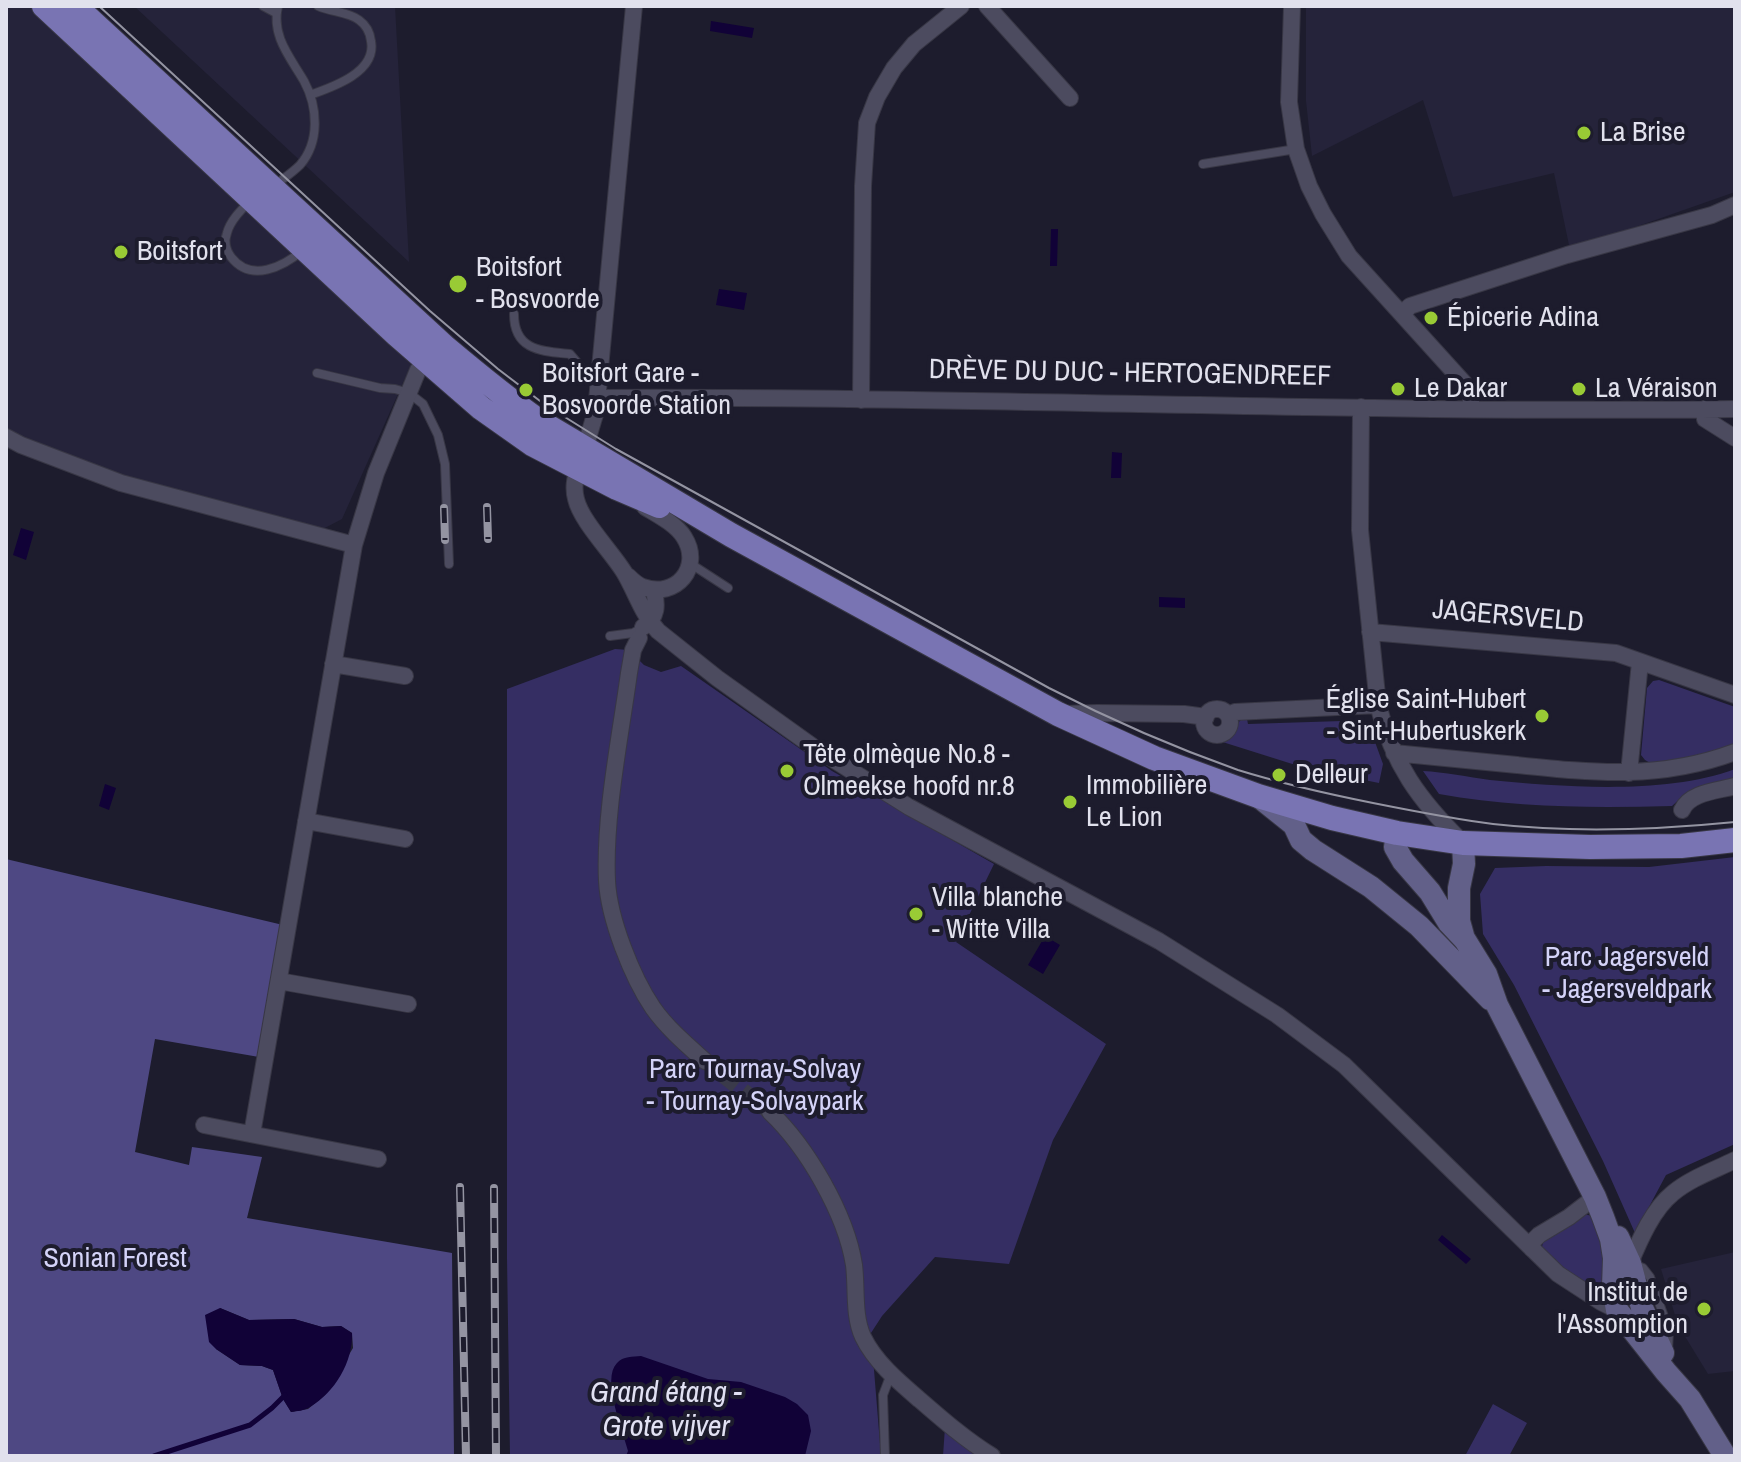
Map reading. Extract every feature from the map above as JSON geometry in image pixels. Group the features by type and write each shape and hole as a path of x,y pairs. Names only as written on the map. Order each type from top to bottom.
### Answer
{"main road":[{"path":"44,6 446,348 539,421 617,488 731,535"},
{"path":"75,6 262,193 305,249 481,408 532,444 582,458 731,535 1058,714 1154,758 1258,796 1397,833 1463,843 1590,847 1681,846 1735,840"},
{"path":"1258,796 1294,825 1301,840 1313,850 1371,887 1419,926 1497,1005"},
{"path":"1397,833 1395,847 1403,861 1430,892 1486,974 1497,1005 1599,1207 1622,1243 1642,1308 1668,1363 1725,1456"},
{"path":"1463,843 1459,921 1465,940"},
{"path":"1599,1207 1611,1239 1613,1287 1620,1314 1690,1399"}],"street":[{"path":"617,488 677,529 688,546 691,564 679,583 654,590 640,586 624,572 576,502 574,486 595,417 634,6"},
{"path":"861,400 863,186 867,123 877,97 894,68 914,44 961,6"},
{"path":"987,6 1070,98"},
{"path":"1292,6 1289,102 1296,149 1309,186 1349,256 1464,383 1471,396 1471,408"},
{"path":"1402,314 1410,306 1539,264 1712,215 1735,205"},
{"path":"252,1134 354,545 376,473 418,370 426,361"},
{"name":"DRÈVE DU DUC - HERTOGENDREEF","path":"597,398 1735,409"},
{"path":"1361,407 1360,530 1378,705 1394,753 1414,788 1463,843"},
{"path":"1704,409 1705,419 1735,438"},
{"path":"6,437 121,483 354,545"},
{"path":"624,572 643,630"},
{"path":"654,590 656,614 633,650 629,673 610,817 607,856 609,900 643,993 655,1011 705,1061"},
{"path":"643,630 658,631 812,746 897,799 1159,941 1277,1015 1344,1065 1566,1280 1620,1314"},
{"name":"JAGERSVELD","path":"1370,632 1616,653 1735,695"},
{"path":"1629,773 1640,662"},
{"path":"333,664 405,676"},
{"path":"1058,714 1184,714 1206,717 1207,730 1220,734 1228,729 1228,715 1235,712 1378,705"},
{"path":"1394,753 1570,771 1629,773 1705,763 1735,752"},
{"path":"1682,810 1692,798 1735,786"},
{"path":"306,821 405,839"},
{"path":"279,981 408,1004"},
{"path":"770,1112 797,1142 839,1217 849,1242 858,1324 866,1344 891,1374 959,1433 992,1456"},
{"path":"204,1125 378,1159"},
{"path":"1630,1263 1655,1214 1674,1192 1735,1160"},
{"path":"1532,1249 1533,1241 1539,1235 1569,1217 1599,1207"}],"lane":[{"path":"263,6 277,10 276,28 282,48 310,95 315,110 315,125 312,142 298,168 236,216 227,232 228,252 235,261 254,271 288,262 305,249"},
{"path":"310,95 340,84 357,73 373,48 370,34 355,17 318,6"},
{"path":"1203,164 1296,149"},
{"path":"514,314 517,333 531,348 570,354 587,374 599,377"},
{"path":"317,373 409,393 423,404 438,435 445,464 449,564"},
{"path":"691,564 728,588"},
{"path":"610,636 643,630"},
{"path":"885,1456 883,1395 891,1374"}],"shaded area":[{"path":"6,6 31,6 415,356 342,519 321,530 118,479 6,434"},
{"path":"134,6 395,6 409,262"},
{"name":"La Brise","path":"1306,6 1735,6 1735,192 1570,250 1554,173 1453,197 1423,100 1312,156 1306,101"},
{"name":"Institut de l'Assomption","path":"1735,1252 1735,1371 1708,1374 1678,1325 1661,1269"}],"green space":[{"name":"Parc Tournay-Solvay - Tournay-Solvaypark","path":"615,649 629,650 644,665 661,672 681,666 832,771 994,864 956,942 1106,1044 1053,1140 1009,1264 935,1257 882,1316 871,1333 881,1456 510,1456 507,689"},
{"path":"1659,680 1735,707 1735,746 1718,754 1652,764 1645,760 1641,755 1647,688 1653,681"},
{"path":"1242,719 1247,719 1248,724 1351,719 1353,726 1358,727 1363,722 1371,731 1383,764 1379,783 1319,771 1320,767 1307,764 1305,768 1213,739 1226,735"},
{"path":"1735,769 1735,781 1683,796 1672,806 1614,807 1526,804 1439,794 1423,771 1519,783 1614,787 1678,783"},
{"name":"Parc Jagersveld - Jagersveldpark","path":"1735,857 1735,1144 1666,1175 1635,1233 1603,1161 1514,985 1483,934 1480,894 1495,868 1649,867"},
{"name":"Sonian Forest","path":"6,859 283,925 259,1057 155,1039 135,1152 189,1165 192,1147 262,1157 247,1218 452,1253 454,1456 6,1456","holes":["220,1308 249,1320 294,1319 322,1327 341,1326 352,1333 353,1348 325,1395 308,1409 291,1412 273,1370 240,1365 216,1349"]},
{"path":"1584,1214 1596,1217 1599,1223 1606,1282 1588,1284 1572,1277 1542,1247 1543,1241"},
{"path":"1493,1404 1527,1423 1509,1456 1465,1456"},
{"path":"945,1427 981,1456 943,1456"}],"water":[{"path":"711,21 754,28 752,38 710,31"},
{"path":"1051,229 1058,229 1057,266 1050,266"},
{"path":"719,289 747,293 744,310 716,305"},
{"path":"1112,452 1122,453 1121,478 1111,478"},
{"path":"21,528 34,532 26,560 13,555"},
{"path":"1159,597 1185,598 1185,608 1159,607"},
{"path":"105,784 116,788 109,810 99,806"},
{"path":"1045,936 1060,945 1043,974 1028,965"},
{"path":"1442,1235 1471,1259 1466,1264 1438,1240"},
{"path":"220,1308 249,1320 294,1319 322,1327 341,1326 352,1333 346,1365 335,1385 319,1401 291,1412 273,1370 240,1365 209,1342 205,1315"},
{"name":"Grand étang - Grote vijver","path":"641,1356 708,1379 741,1382 797,1404 808,1415 811,1431 805,1456 626,1456 628,1451 611,1381 617,1363 628,1357"}],"waterway":[{"path":"154,1456 250,1425 285,1395"}],"tunnel":[{"path":"705,1061 770,1112"}],"tram line":[{"path":"99,6 430,311 544,404 616,449 1072,700 1238,770 1322,792 1433,815 1523,827 1584,829 1644,829 1735,822"}],"railway":[{"path":"487,507 488,539"},
{"path":"444,508 445,540"},
{"path":"460,1187 466,1456"},
{"path":"494,1188 496,1456"}],"place":[{"name":"La Brise","path":"1584,133"},
{"name":"Boitsfort","path":"121,252"},
{"name":"Boitsfort - Bosvoorde","path":"458,284"},
{"name":"Épicerie Adina","path":"1431,318"},
{"name":"Le Dakar","path":"1398,389"},
{"name":"La Véraison","path":"1579,389"},
{"name":"Boitsfort Gare - Bosvoorde Station","path":"526,390"},
{"name":"Église Saint-Hubert - Sint-Hubertuskerk","path":"1542,716"},
{"name":"Tête olmèque No.8 - Olmeekse hoofd nr.8","path":"787,771"},
{"name":"Delleur","path":"1279,775"},
{"name":"Immobilière Le Lion","path":"1070,802"},
{"name":"Villa blanche - Witte Villa","path":"916,914"},
{"name":"Institut de l'Assomption","path":"1704,1309"}]}
